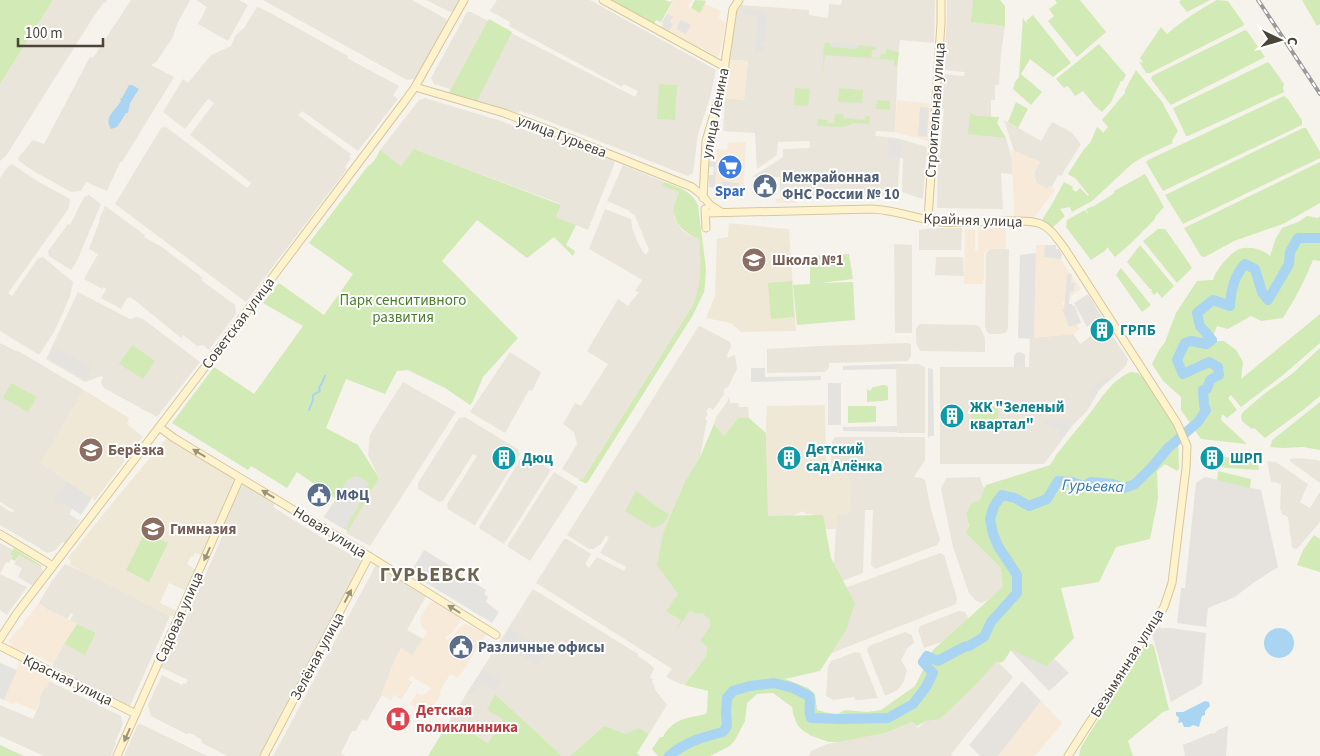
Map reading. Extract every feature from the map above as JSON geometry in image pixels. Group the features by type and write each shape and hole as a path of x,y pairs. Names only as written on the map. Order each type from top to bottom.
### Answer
{"main road":[{"name":"Советская улица","path":"0,639 17,613 416,87 464,0"},
{"path":"603,0 724,67"},
{"name":"улица Ленина","path":"721,212 713,217 706,228 703,196 706,141 721,90 733,9 739,0"},
{"name":"Строительная улица","path":"928,219 941,0"},
{"name":"улица Гурьева","path":"416,87 504,114 554,132 692,187 710,205 721,212"},
{"name":"Крайняя улица","path":"706,213 880,210 941,222 1026,221 1043,224 1058,239 1177,423 1187,446"},
{"name":"Новая улица","path":"159,426 174,438 496,635"},
{"name":"Безымянная улица","path":"1068,756 1164,607 1172,583 1187,446"},
{"name":"Садовая улица","path":"117,756 240,478"},
{"path":"0,534 53,566"},
{"name":"Зелёная улица","path":"264,756 369,556"},
{"name":"Красная улица","path":"0,646 136,714"}],"shaded area":[{"path":"53,0 107,0 94,16 6,156 0,161 0,84"},
{"path":"131,0 190,0 178,22 172,39 156,62 151,65 174,77 122,162 120,162 107,191 86,182 81,191 71,192 35,172 19,161 18,158 33,140 44,144 90,57 93,58"},
{"path":"196,0 239,0 248,5 228,41 198,24 207,7"},
{"path":"263,0 412,0 446,19 447,23 418,77 407,80"},
{"path":"426,0 461,0 455,10 450,12"},
{"path":"497,0 590,0 716,70 710,98 698,134 693,173 688,176 533,115 520,111 519,113 511,111 449,93 450,89 434,84 431,78 467,12 471,12 635,97 638,91 624,84 622,87 509,26 510,22 490,11"},
{"path":"674,0 692,0 688,7 691,8 695,0 705,0 705,4 721,11 718,18 726,22 719,56 716,57 660,26"},
{"path":"842,0 935,0 934,43 900,40 895,132 876,131 875,136 897,138 927,147 923,199 902,192 903,158 900,158 897,197 799,197 797,193 780,193 780,177 752,177 783,157 783,149 810,148 810,141 778,142 777,155 757,169 755,133 723,131 725,98 744,100 748,61 729,60 735,15 741,5 809,10 809,15 828,18 829,4 841,5"},
{"path":"947,0 973,0 972,22 1005,26 999,85 995,85 995,100 991,100 991,117 999,117 997,123 1006,138 1012,159 1013,174 1001,173 1003,209 937,208 938,155 940,155 944,109 941,108 943,74 964,76 965,72 943,70"},
{"path":"257,7 399,86 393,95 398,99 358,151 302,111 298,115 351,154 349,157 351,158 345,167 347,169 246,302 115,204 161,128 166,127 247,188 251,183 190,135 214,103 208,99 185,129 163,112 183,79 188,83 211,55 231,46 235,36 244,28"},
{"path":"742,10 763,11 764,15 767,15 765,42 762,42 761,45 764,47 764,50 761,50 758,54 755,54 758,17 741,14"},
{"path":"667,14 673,17 670,22 673,24 669,31 662,27 664,23 662,22"},
{"path":"681,20 691,25 686,34 676,29"},
{"path":"831,42 857,44 856,49 831,47"},
{"path":"729,60 748,61 744,100 725,98"},
{"path":"425,98 501,121 549,139 553,137 615,162 588,230 556,217 561,204 414,149 401,166 380,150 419,100"},
{"path":"897,100 930,104 928,141 895,132"},
{"path":"920,107 929,108 927,137 918,136"},
{"path":"1004,120 1041,141 1052,122 1071,132 1081,144 1061,176 1058,175 1052,187 1049,186 1047,189 1036,182 1034,173 1040,162 1014,151"},
{"path":"889,138 901,140 901,157 888,157"},
{"path":"746,142 743,198 713,199 717,149 727,150 728,143"},
{"path":"1011,150 1040,162 1034,173 1036,182 1047,189 1049,185 1055,190 1033,219 1014,219"},
{"path":"709,161 716,162 715,188 709,187 709,175 713,175 714,167 709,167"},
{"path":"12,164 37,181 70,199 69,208 8,293 12,296 36,261 43,257 73,282 70,296 54,332 39,355 0,331 0,178"},
{"path":"623,165 664,182 663,186 679,192 675,200 674,217 682,230 689,235 699,238 701,274 693,305 583,479 580,480 562,469 577,444 574,432 563,424 575,403 581,406 608,364 587,351 618,299 628,306 639,292 635,291 642,280 589,249 605,209 631,219 637,241 643,252 646,255 649,250 635,216 628,210 607,201"},
{"path":"722,181 739,183 740,197 716,195 716,191 720,191 722,188"},
{"path":"780,193 797,193 797,203 776,203 776,199 780,198"},
{"path":"89,195 101,204 77,261 71,270 49,256 48,251 68,224 70,225 84,197"},
{"path":"105,206 145,235 144,237 159,245 203,278 201,280 235,305 236,314 209,350 203,345 197,346 183,335 181,338 130,297 127,298 121,309 101,298 106,289 103,287 102,289 84,279 98,254 89,249"},
{"name":"Школа №1","path":"729,223 789,229 796,331 741,332 731,323 706,318 715,296 717,239 728,237"},
{"path":"962,228 961,250 919,250 919,230"},
{"path":"978,228 1006,228 1006,249 990,249 984,253 983,284 964,284 965,229 975,230 975,250 978,251"},
{"path":"894,244 912,245 912,333 895,333"},
{"path":"1036,245 1051,245 1081,289 1062,303 1080,329 1074,334 1034,338"},
{"path":"1045,245 1056,245 1056,249 1059,249 1062,254 1061,259 1044,257"},
{"path":"990,249 1009,249 1008,329 1005,333 1001,334 990,334 985,327 986,253"},
{"path":"1036,253 1034,339 1018,338 1020,255"},
{"path":"936,257 963,257 964,276 935,275"},
{"path":"1067,274 1072,274 1071,283 1075,283 1074,291 1070,292 1069,304 1075,306 1081,323 1069,327 1062,309 1064,309"},
{"path":"78,292 130,319 137,317 143,319 200,362 157,417 104,388 101,376 85,382 46,359"},
{"path":"1088,294 1102,317 1087,327 1074,303"},
{"path":"920,324 976,325 980,327 985,338 985,352 920,351 916,342 916,329"},
{"path":"700,326 730,342 731,347 727,355 728,358 735,355 737,369 723,392 725,393 713,410 709,407 706,412 708,414 705,419 707,420 700,457 685,481 663,533 702,613 710,620 710,626 700,641 707,647 706,656 684,684 680,684 666,677 672,669 536,583 564,539 591,554 585,564 589,568 597,557 624,571 626,567 600,553 609,538 606,535 601,544 593,549 589,549 567,535"},
{"path":"1110,332 1128,359 1126,366 1100,389 1087,411 1073,425 1044,464 940,464 940,367 1029,367 1030,338 1073,334 1080,344 1095,333 1099,340"},
{"path":"0,343 20,352 84,390 41,463 67,481 79,499 69,514 80,521 65,544 62,542 55,551 47,553 0,525 0,505 11,512 15,511 0,502"},
{"path":"908,343 911,345 911,356 908,361 829,363 829,368 825,372 767,373 767,349"},
{"path":"54,347 93,368 86,379 47,358"},
{"path":"510,352 541,372 532,391 529,390 505,433 470,412"},
{"path":"1019,352 1025,355 1025,367 1014,367 1014,356"},
{"path":"896,364 918,364 925,367 925,433 897,433"},
{"path":"897,364 897,369 843,370 843,366"},
{"path":"751,368 765,368 765,377 821,376 821,380 751,382"},
{"path":"928,368 933,369 934,436 928,438"},
{"path":"1108,376 1110,380 1097,389 1092,399 1089,397 1094,386"},
{"path":"403,382 456,412 370,546 346,533 379,478 368,455 370,435"},
{"path":"828,383 841,383 841,425 828,425"},
{"name":"Берёзка","path":"84,390 129,418 127,424 143,437 95,500 41,463"},
{"path":"729,397 730,403 738,403 739,407 748,407 749,418 738,418 724,436 714,424 716,417"},
{"path":"825,405 826,459 849,478 850,513 837,514 837,529 815,529 812,514 806,514 803,511 792,516 768,516 767,406"},
{"path":"465,417 519,450 520,454 475,525 448,509 447,504 477,456 473,454 443,501 439,502 418,489 418,483 459,418"},
{"path":"1045,421 1074,421 1064,436 1060,436 1060,427 1051,427 1049,424 1045,424"},
{"path":"897,426 897,432 843,431 843,427"},
{"path":"835,437 925,437 925,460 914,477 925,480 940,540 937,545 875,569 871,565 873,510 865,510 863,573 837,583 833,579 837,514 850,513 849,478 831,463 832,442"},
{"name":"Гимназия","path":"167,438 234,478 235,481 204,554 195,553 187,564 196,570 186,591 169,583 160,603 177,611 175,616 170,616 70,565 71,561 68,558"},
{"path":"524,453 551,470 504,544 479,527"},
{"path":"1299,458 1320,461 1320,483 1290,461 1290,459"},
{"path":"1267,461 1276,462 1308,484 1300,502 1310,508 1320,493 1320,522 1297,549 1292,548 1288,517 1282,514 1280,508 1281,485 1271,482"},
{"path":"554,472 578,487 530,561 507,546"},
{"path":"357,476 369,483 365,490 367,492 349,521 347,529 342,528 324,517 347,480"},
{"path":"980,477 983,487 991,485 994,493 966,514 969,528 1008,573 1011,589 981,603 975,600 969,593 953,547 941,489 946,478"},
{"path":"1205,477 1261,490 1278,567 1235,597 1208,608 1206,627 1177,623 1181,588 1185,588 1196,483"},
{"path":"67,481 92,498 81,515 65,503 62,505 52,503"},
{"path":"245,485 275,503 273,507 364,562 330,621 260,756 227,756 202,743 201,739 190,733 186,734 151,716 148,705 162,675 182,685 183,683 186,684 188,680 160,667 169,644 174,645 226,528 223,524 240,486"},
{"path":"0,543 13,550 10,554 13,556 9,563 6,562 0,574"},
{"path":"424,550 455,569 453,573 457,576 459,573 486,590 484,594 488,597 486,602 499,612 492,623 410,573"},
{"path":"940,553 944,555 957,598 956,604 832,653 829,650 834,592"},
{"path":"19,555 41,567 43,571 33,586 18,577 22,568 14,564"},
{"path":"65,564 93,576 170,616 130,706 52,666 64,644 85,654 96,633 70,621 73,614 71,613 67,619 48,610 39,603 51,582"},
{"path":"376,565 426,596 407,630 423,639 413,655 420,660 408,680 412,682 401,699 394,694 391,700 382,695 367,721 362,719 356,731 352,731 341,753 345,756 273,756"},
{"path":"0,574 27,587 7,615 0,610"},
{"path":"533,589 638,654 638,656 654,668 650,678 653,679 656,691 667,705 649,734 639,728 626,735 604,726 570,756 562,756 495,694 503,719 488,743 452,721 448,723"},
{"path":"430,602 435,602 460,619 453,632 445,637 447,640 462,625 466,624 486,634 458,678 450,674 428,716 410,704 417,693 420,695 426,694 431,688 411,676 408,680 411,682 401,699 394,694 391,700 381,694 401,648 413,655 427,632 422,628 420,617"},
{"path":"39,603 48,610 77,624 53,664 21,649 18,652 9,648 11,644 8,642 20,627 23,626"},
{"path":"959,611 965,612 974,628 962,635 924,648 918,630 920,626"},
{"path":"1161,627 1161,629 1170,628 1206,633 1202,684 1171,702 1152,634 1156,628"},
{"path":"510,628 546,654 538,666 508,648 498,645"},
{"path":"905,632 912,635 914,643 908,647 901,660 907,670 904,681 898,690 885,696 867,650 869,646"},
{"path":"1008,648 1041,648 1069,673 1049,691"},
{"path":"855,652 860,653 878,698 856,700 854,697 833,700 826,696 828,667 831,661"},
{"path":"995,659 1013,677 951,754 953,756 809,756 811,751 827,744 885,733 912,722 918,728"},
{"path":"20,661 52,675 39,699 40,702 36,711 15,702 14,704 4,700"},
{"path":"0,663 17,670 4,700 0,698"},
{"path":"483,669 501,681 495,690 482,684 474,693 467,693"},
{"path":"49,681 121,716 123,724 115,740 116,744 111,756 44,756 0,736 0,705 33,719 40,703 39,699 43,689 47,687"},
{"path":"1022,681 1041,701 998,756 980,756 969,745"},
{"path":"1041,701 1062,723 1035,756 998,756"},
{"path":"138,724 143,725 207,756 124,756"},
{"path":"1228,726 1226,756 1185,756 1183,745 1212,733 1214,734"}],"green space":[{"path":"0,0 53,0 0,84"},
{"path":"611,0 665,0 670,2 673,0 661,22 656,20 654,24"},
{"path":"695,0 706,1 700,13 691,8"},
{"path":"973,0 1000,0 1005,6 1005,26 971,22"},
{"path":"1055,0 1080,0 1106,32 1077,57 1048,21 1054,16 1049,9 1057,3"},
{"path":"1181,0 1210,0 1187,12 1179,2"},
{"path":"1217,0 1228,1 1244,24 1243,26 1150,73 1146,73 1140,63 1140,61 1143,62 1140,58 1161,27 1167,34 1179,24"},
{"path":"1302,0 1320,0 1320,24 1317,26"},
{"path":"1033,15 1071,63 1053,77 1030,59 1021,74 1042,92 1031,105 1013,89 1019,77 1023,16 1024,20 1029,25 1026,21"},
{"path":"489,19 512,32 477,101 449,93"},
{"path":"1245,30 1265,57 1171,105 1151,79 1152,76"},
{"path":"830,43 831,47 856,49 859,45 875,47 876,49 872,50 871,58 880,58 881,54 886,54 886,49 899,52 897,66 894,65 894,60 825,55 822,75 824,44"},
{"path":"1099,44 1126,75 1111,102 1102,112 1083,91 1075,96 1068,86 1064,88 1056,79"},
{"path":"1268,62 1284,84 1284,92 1186,136 1173,108"},
{"path":"1136,70 1163,103 1178,131 1172,141 1173,143 1133,163 1092,201 1072,212 1070,207 1060,209 1065,216 1052,228 1043,221 1043,218 1064,182 1073,187 1072,189 1076,192 1080,188 1089,195 1076,179 1068,174 1090,143 1097,127 1103,133 1108,127 1102,120 1125,93"},
{"path":"659,84 677,85 675,120 657,119"},
{"path":"795,88 810,89 808,106 794,105"},
{"path":"839,88 863,90 862,103 838,102"},
{"path":"1284,96 1302,120 1302,125 1163,191 1146,162 1148,160"},
{"path":"877,100 890,101 890,110 876,109"},
{"path":"1016,102 1028,109 1018,128 1008,122"},
{"path":"970,112 976,116 999,117 997,123 1006,138 968,134"},
{"path":"835,114 843,114 844,118 865,120 866,116 870,116 869,124 853,123 844,127 817,126 818,119 834,123"},
{"path":"1306,128 1320,152 1320,158 1183,224 1165,195"},
{"name":"Парк сенситивного развития","path":"414,149 561,205 556,217 576,225 566,245 575,251 573,256 554,237 527,258 477,220 442,261 518,338 483,377 470,405 445,388 408,370 397,371 385,394 346,379 326,428 358,445 379,478 348,531 324,517 336,499 297,472 287,488 251,466 248,470 172,423 214,367 254,394 303,326 263,303 279,283 324,315 353,274 309,243 368,166 374,161 380,150 401,166"},
{"path":"1320,162 1320,203 1283,224 1234,241 1205,257 1201,256 1184,228"},
{"path":"1145,174 1164,207 1155,219 1115,257 1107,247 1106,250 1091,260 1066,227 1067,220 1085,210 1089,215 1086,209 1094,206 1113,194 1114,191"},
{"path":"664,182 688,193 698,205 706,269 704,292 693,315 587,483 585,483 578,480 583,479 693,305 696,296 700,272 699,239 685,231 676,221 674,208 679,192 662,186"},
{"path":"1307,216 1318,218 1320,216 1320,261 1313,260 1300,289 1283,318 1261,321 1251,316 1228,329 1217,326 1211,341 1224,341 1236,350 1243,362 1241,379 1320,314 1320,343 1283,375 1241,407 1231,395 1228,398 1237,410 1227,418 1222,414 1221,420 1247,444 1201,439 1181,410 1181,397 1163,381 1152,364 1165,342 1176,313 1197,281 1213,280 1220,267 1235,251 1251,248 1270,256 1276,238 1282,228 1298,222"},
{"path":"1158,229 1165,229 1192,268 1177,283 1143,241"},
{"path":"1140,245 1174,286 1162,298 1157,292 1154,295 1151,291 1152,289 1127,262"},
{"path":"849,254 853,279 820,283 853,282 855,320 797,325 793,285 810,284 810,256"},
{"path":"1121,268 1151,305 1142,312 1116,275"},
{"path":"792,281 794,317 771,319 768,283"},
{"path":"132,345 155,361 143,379 119,364"},
{"path":"1320,348 1320,396 1265,438 1254,428 1252,429 1242,421 1241,416 1243,412 1293,373"},
{"path":"1131,372 1138,373 1143,378 1178,432 1179,469 1177,471 1165,464 1157,471 1158,499 1150,539 1116,547 1099,582 1061,588 1074,638 1047,666 1011,650 1004,661 999,663 997,661 940,719 926,721 917,726 912,722 885,733 839,742 829,742 805,732 795,719 792,707 773,693 757,694 747,703 745,721 730,746 710,756 658,756 652,749 671,726 686,718 706,714 707,710 708,691 684,685 706,656 707,647 700,641 710,626 710,620 702,613 696,614 690,610 676,631 681,620 666,611 678,594 657,565 663,533 685,481 700,457 714,424 724,436 738,418 749,418 766,433 768,516 823,515 831,558 855,603 846,630 820,671 785,679 808,688 815,694 817,710 836,715 845,710 867,712 881,710 915,686 933,650 1003,587 1001,568 966,533 969,526 966,514 971,504 980,500 986,485 1050,465 1108,390 1124,375"},
{"path":"11,383 37,397 28,412 3,398"},
{"path":"881,385 888,387 888,400 867,402 867,389 870,391 873,387"},
{"path":"1320,402 1320,450 1303,447 1270,447 1271,441"},
{"path":"848,406 876,406 876,422 848,423"},
{"path":"971,407 998,407 998,422 971,422"},
{"path":"1216,457 1258,463 1259,470 1218,466"},
{"path":"1218,471 1251,479 1250,488 1217,480"},
{"path":"636,491 669,514 663,524 653,528 625,511"},
{"path":"145,532 168,543 149,582 126,570"},
{"path":"1314,535 1320,539 1320,572 1297,565 1303,550"},
{"path":"14,548 42,566 19,555 15,561 11,559 13,556 10,554"},
{"path":"77,624 96,633 85,655 64,644"},
{"path":"1146,644 1154,646 1169,710 1163,712 1128,741 1133,756 1079,756 1081,747"},
{"path":"495,694 562,756 428,756 448,723 452,721 488,743 503,719 487,710"},
{"path":"604,726 626,734 639,728 649,734 637,753 640,756 570,756"},
{"path":"0,745 24,756 0,756"}],"water":[{"path":"129,85 139,89 130,103 128,113 126,113 117,127 111,129 108,121 109,117 121,101 120,99"},
{"path":"1279,628 1290,632 1294,643 1290,654 1279,658 1268,654 1264,643 1268,632"},
{"path":"1205,701 1209,702 1210,706 1205,711 1205,715 1202,716 1199,727 1193,725 1184,727 1182,722 1178,723 1179,718 1176,712 1183,712"}],"waterway":[{"name":"Гурьевка","path":"669,756 701,738 723,732 727,726 727,698 733,691 750,686 774,683 793,688 809,696 811,718 888,718 913,704 926,687 933,673 923,662 927,656 938,661 984,637 991,622 1017,593 1017,575 998,546 990,519 994,506 1002,495 1015,498 1029,506 1047,499 1058,481 1072,482 1084,486 1091,482 1112,484 1124,488 1135,484 1168,448 1198,422 1206,410 1203,390 1207,389 1210,380 1219,375 1218,367 1209,362 1183,374 1177,360 1185,343 1191,341 1206,344 1212,340 1200,326 1197,313 1213,300 1230,306 1234,284 1238,273 1245,264 1255,269 1262,292 1268,300 1289,264 1290,252 1298,238 1320,238"},
{"path":"309,410 313,395 320,391 319,387 325,376"}],"railway":[{"path":"1258,0 1320,94"}],"place":[{"name":"Spar","path":"730,167"},
{"name":"Межрайонная ФНС России № 10","path":"765,186"},
{"name":"Школа №1","path":"754,260"},
{"name":"ГРПБ","path":"1102,330"},
{"name":"ЖК \"Зеленый квартал\"","path":"952,416"},
{"name":"Берёзка","path":"91,450"},
{"name":"Дюц","path":"504,458"},
{"name":"Детский сад Алёнка","path":"789,458"},
{"name":"ШРП","path":"1212,458"},
{"name":"МФЦ","path":"319,495"},
{"name":"Гимназия","path":"153,529"},
{"name":"Различные офисы","path":"461,647"},
{"name":"Детская поликлинника","path":"398,719"}],"district":[{"name":"ГУРЬЕВСК","path":"430,574"}]}
